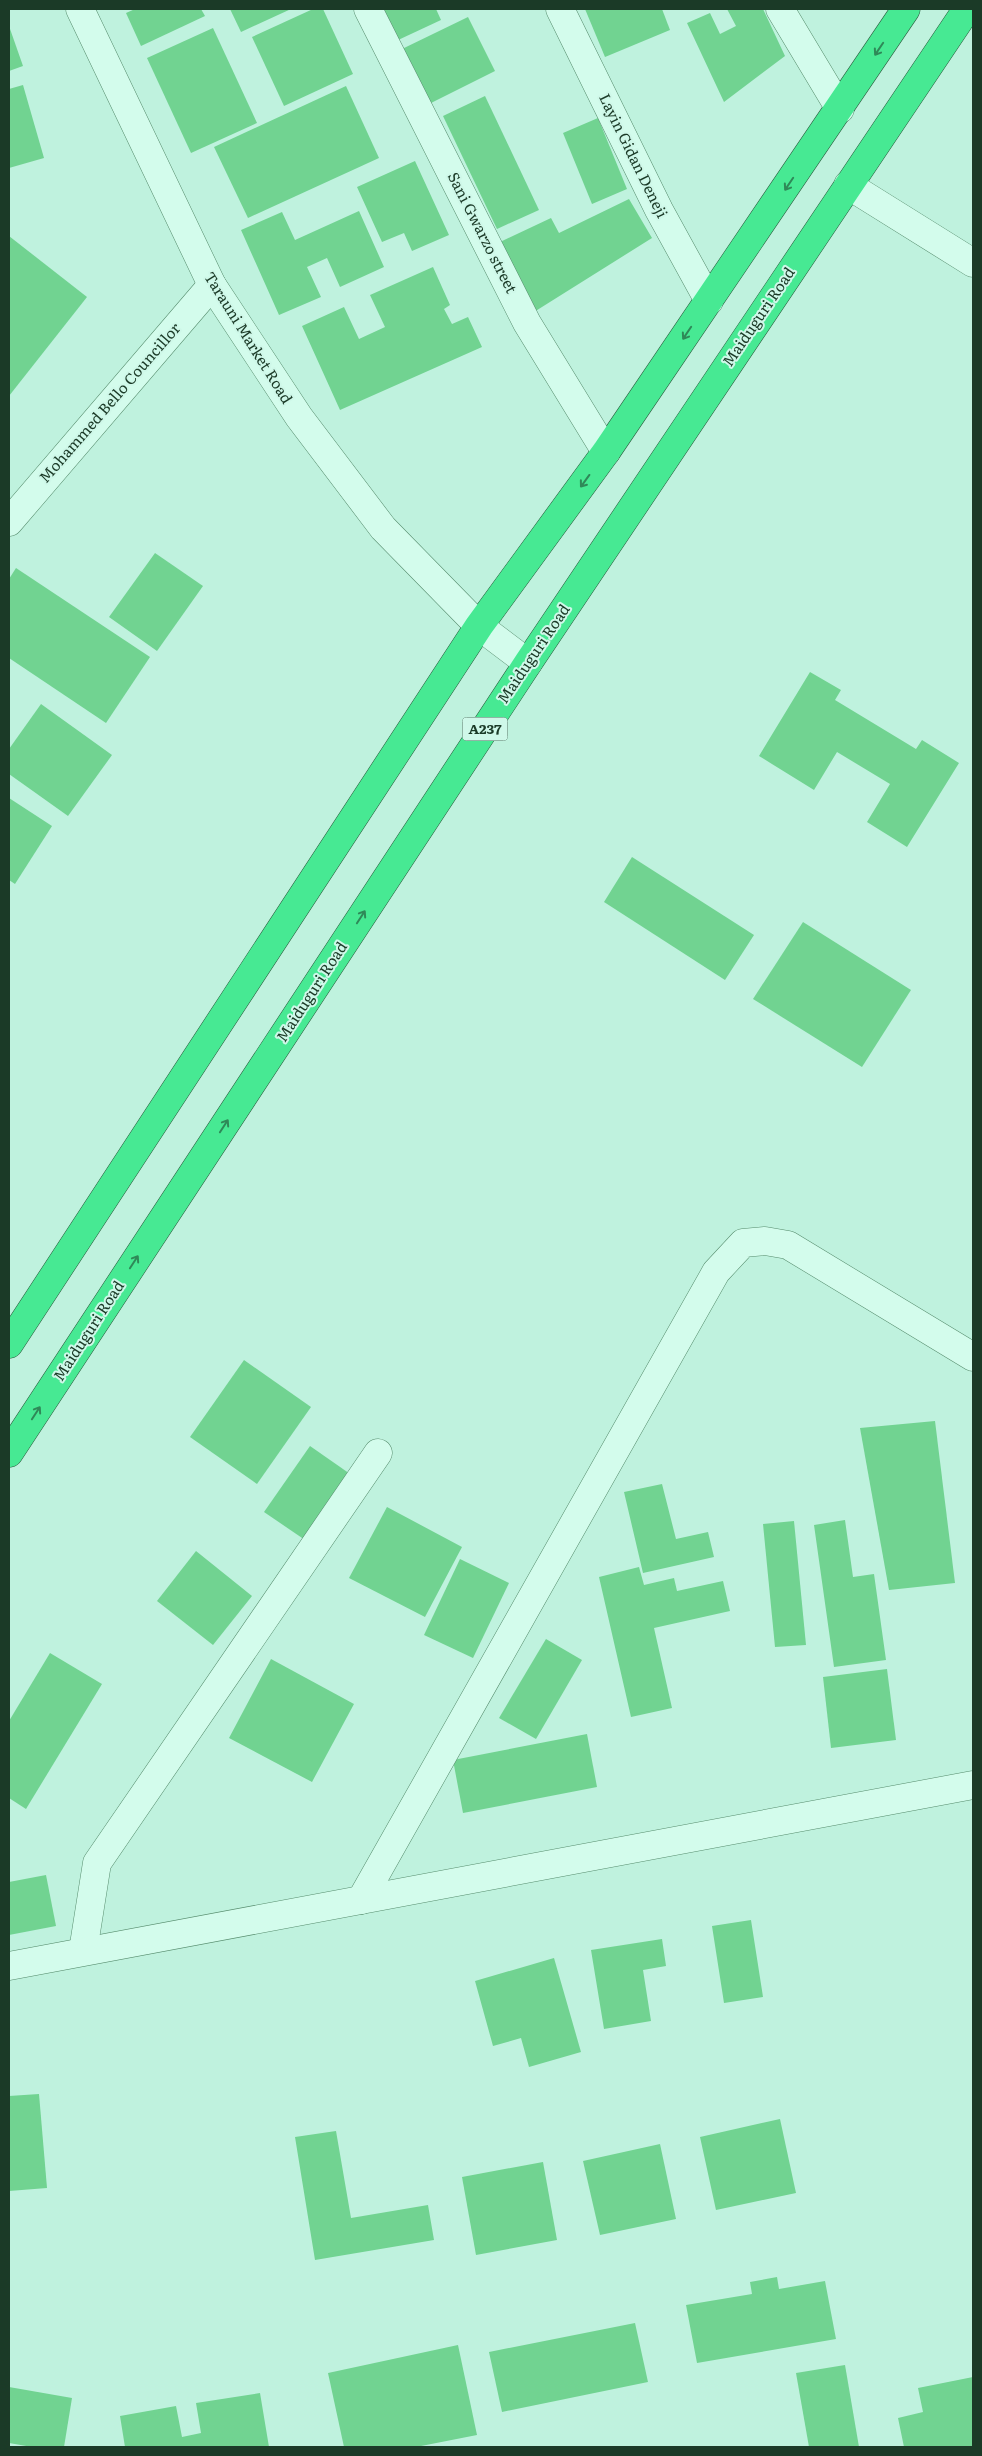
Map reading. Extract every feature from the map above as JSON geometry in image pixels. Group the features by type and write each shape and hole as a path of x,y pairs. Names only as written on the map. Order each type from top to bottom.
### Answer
{"highway":[{"path":"9,1344 479,626 606,452 906,9"},
{"name":"Maiduguri Road","path":"9,1453 528,663 967,9"}],"street":[{"name":"Tarauni Market Road","path":"80,9 212,285 298,417 383,528 479,626 528,663"},
{"name":"Sani Gwarzo street","path":"368,9 527,323 606,452"},
{"name":"Layin Gidan Deneji","path":"560,9 659,210 709,301"},
{"path":"780,9 840,109"},
{"path":"848,185 973,263"},
{"name":"Mohammed Bello Councillor","path":"9,522 212,285"},
{"path":"361,1900 716,1272 743,1243 765,1241 788,1245 973,1357"},
{"path":"83,1951 97,1863 378,1454"},
{"path":"9,1966 973,1785"}],"building":[{"path":"135,9 201,9 205,16 141,46 126,13"},
{"path":"230,9 291,9 241,32"},
{"path":"313,9 323,9 353,74 284,106 252,37"},
{"path":"380,9 436,9 441,20 396,41"},
{"path":"585,9 662,9 670,30 605,57"},
{"path":"727,9 763,9 785,56 724,102 687,23 710,13 720,34 736,26"},
{"path":"468,17 495,71 429,104 402,49"},
{"path":"9,26 23,66 9,71"},
{"path":"213,28 257,123 191,153 147,58"},
{"path":"23,85 44,158 9,168 9,89"},
{"path":"346,86 379,158 248,218 214,147"},
{"path":"485,96 539,210 497,229 443,116"},
{"path":"598,118 627,189 592,204 563,133"},
{"path":"415,161 449,235 412,251 404,233 382,242 357,187"},
{"path":"629,199 652,238 534,312 500,242 551,218 559,233"},
{"path":"359,211 384,267 340,287 327,258 307,267 321,297 279,315 241,230 282,212 295,240"},
{"path":"9,236 87,297 9,396"},
{"path":"433,267 450,305 444,309 452,324 468,317 482,347 340,410 302,326 344,307 359,339 385,327 370,295"},
{"path":"155,553 203,586 157,651 109,617"},
{"path":"16,568 150,657 106,723 9,658 9,579"},
{"path":"810,672 841,690 835,700 916,749 922,740 959,763 907,847 867,822 890,784 837,752 814,790 759,756"},
{"path":"41,704 112,755 68,816 9,774 9,749"},
{"path":"9,798 52,826 15,884 9,880"},
{"path":"632,857 754,935 725,980 604,902"},
{"path":"803,922 911,990 862,1067 753,999"},
{"path":"244,1360 311,1407 257,1484 190,1437"},
{"path":"935,1421 955,1583 889,1590 860,1428"},
{"path":"310,1446 353,1476 308,1542 264,1512"},
{"path":"662,1484 676,1539 708,1532 714,1557 643,1573 624,1492"},
{"path":"387,1507 462,1547 425,1617 349,1578"},
{"path":"845,1520 853,1577 874,1574 886,1660 834,1667 814,1525"},
{"path":"794,1521 806,1645 775,1647 763,1524"},
{"path":"196,1551 252,1596 213,1645 157,1601"},
{"path":"460,1559 509,1583 473,1658 424,1635"},
{"path":"639,1567 644,1585 674,1578 677,1591 723,1581 730,1611 654,1628 672,1708 631,1717 599,1577"},
{"path":"546,1639 582,1660 536,1739 499,1718"},
{"path":"50,1653 102,1684 26,1809 9,1798 9,1721"},
{"path":"271,1659 354,1704 312,1782 229,1738"},
{"path":"887,1669 896,1740 831,1748 823,1677"},
{"path":"587,1734 597,1787 463,1813 453,1760"},
{"path":"46,1875 56,1926 9,1935 9,1882"},
{"path":"751,1920 763,1997 724,2003 712,1926"},
{"path":"662,1939 666,1966 643,1970 651,2021 604,2029 591,1950"},
{"path":"554,1958 581,2052 529,2067 521,2038 493,2046 475,1981"},
{"path":"39,2094 47,2188 9,2191 9,2096"},
{"path":"780,2119 796,2193 716,2210 700,2137"},
{"path":"336,2131 351,2218 428,2205 434,2240 315,2260 295,2137"},
{"path":"660,2144 676,2219 600,2235 583,2161"},
{"path":"543,2162 557,2240 476,2255 462,2177"},
{"path":"777,2277 779,2289 825,2281 836,2339 697,2363 686,2305 752,2294 750,2282"},
{"path":"635,2323 648,2382 502,2412 489,2352"},
{"path":"458,2345 477,2435 416,2447 344,2447 328,2373"},
{"path":"845,2365 859,2447 809,2447 796,2373"},
{"path":"973,2377 973,2447 904,2447 898,2418 923,2412 918,2388"},
{"path":"9,2387 72,2398 64,2447 32,2447 9,2443"},
{"path":"260,2393 269,2447 125,2447 120,2416 176,2406 182,2437 201,2433 196,2403"}]}
